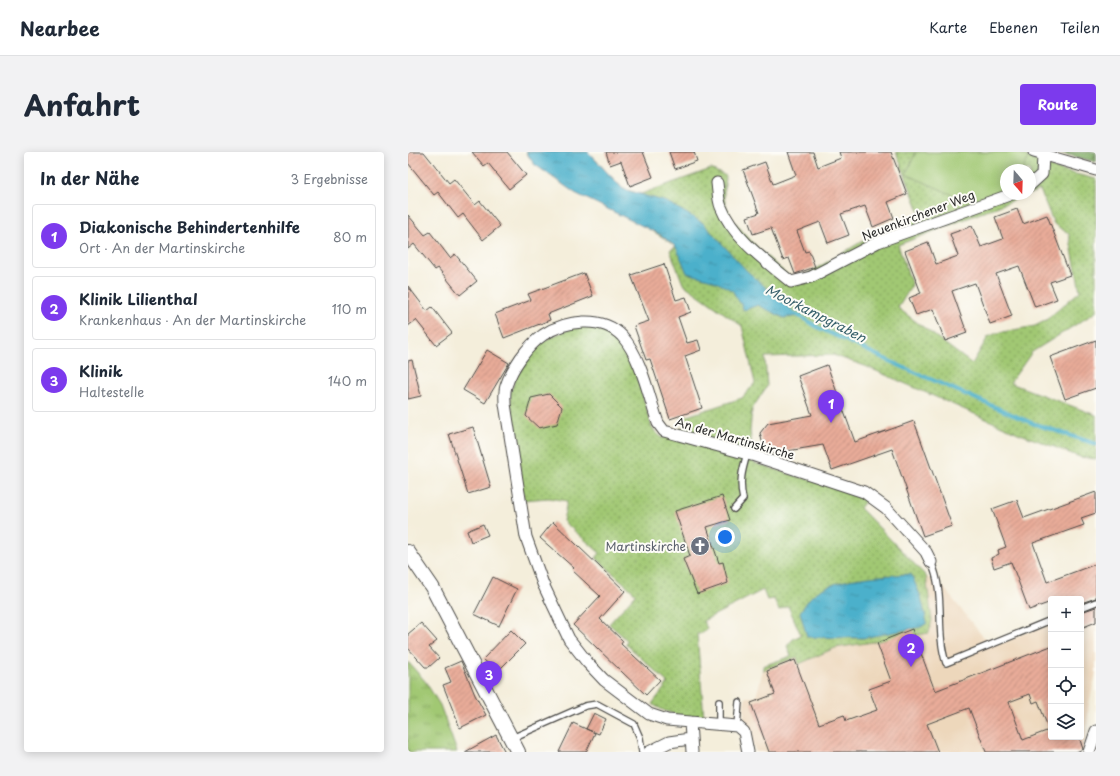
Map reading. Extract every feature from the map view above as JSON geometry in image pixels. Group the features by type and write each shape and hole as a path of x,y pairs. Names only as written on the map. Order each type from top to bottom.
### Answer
{"street":[{"path":"1036,180 1042,174 1039,154 1096,170"},
{"name":"Neuenkirchener Weg","path":"717,183 721,207 730,222 753,252 791,282 811,278 878,242 1000,198"},
{"name":"An der Martinskirche","path":"737,726 668,720 649,714 604,680 568,639 544,584 526,537 505,404 506,387 524,353 543,335 560,327 579,322 594,322 609,326 633,351 658,423 664,431 747,454 864,492 886,508 926,552 931,562"},
{"path":"408,552 432,587 518,752"},
{"path":"690,722 692,752"},
{"path":"737,726 744,732 748,752"},
{"path":"1089,752 1096,731"},
{"path":"649,752 670,742 690,739"}],"lane":[{"path":"734,509 743,499 740,485 741,471 747,454"},
{"name":"An der Martinskirche","path":"931,562 939,587 941,647 946,663 1048,621"},
{"path":"1084,607 1096,602"},
{"path":"719,702 719,724"},
{"path":"737,726 739,702"},
{"path":"512,739 585,706 597,704 634,724 640,738 642,752"}],"shaded area":[{"path":"926,576 944,588 984,638 997,644 1048,624 1048,740 1084,740 1084,610 1096,605 1096,673 1089,703 1086,736 1081,752 756,752 744,719 744,703 746,697 756,697 763,670 797,657 800,664 835,648 929,633 932,620"}],"green space":[{"path":"526,152 588,152 623,189 641,194 711,169 726,176 724,197 727,208 733,219 762,252 791,278 807,274 861,242 921,216 896,152 1017,152 1059,170 1096,179 1096,312 1032,352 1010,383 1096,415 1096,459 1080,457 1018,433 865,366 833,355 765,357 767,386 752,409 750,431 754,463 839,489 866,500 860,508 926,576 932,620 929,633 835,648 799,664 797,657 763,670 763,666 791,656 787,646 793,639 801,635 788,606 779,610 774,599 767,600 763,590 703,621 707,628 704,632 697,634 704,717 676,715 658,708 652,704 668,683 626,644 627,640 609,624 636,594 596,558 600,553 563,521 567,501 548,498 524,500 510,395 521,366 533,351 548,339 570,329 580,327 590,327 602,331 620,344 627,354 637,376 652,426 663,438 685,426 681,418 742,398 755,383 742,326 683,284 670,250 676,247 647,228 585,197 543,170","holes":["1000,164 1036,164 1036,192 1040,190 1054,224 1069,234 1080,291 1045,321 1035,326 997,333 988,337 972,364 898,308 912,285 898,245 1014,200 1000,200"]},
{"path":"916,152 1017,152 1028,157 1025,164 1000,164 1000,192 971,203 906,174"},
{"path":"1057,152 1096,152 1096,162"},
{"path":"408,662 425,681 440,705 457,752 408,752"}],"water":[{"path":"526,152 588,152 623,189 667,202 703,223 746,270 800,316 784,318 758,305 744,310 732,290 712,280 687,273 676,247 661,235 575,193 534,164"},
{"path":"911,574 921,597 927,623 921,627 863,638 807,637 800,612 813,595 834,584 860,578"}],"building":[{"path":"408,152 424,152 449,183 454,179 475,205 480,201 500,226 483,240 463,214 458,218 438,192 434,195 408,163"},
{"path":"472,152 507,152 526,175 509,189 488,163 484,166"},
{"path":"606,152 643,152 653,177 630,186 621,161 610,165"},
{"path":"669,152 694,152 697,161 675,169"},
{"path":"788,152 813,152 818,167 841,158 839,152 891,152 907,194 888,202 894,218 873,227 865,206 841,214 849,235 828,243 820,222 797,231 805,252 809,251 815,267 795,274 789,258 783,260 771,228 753,234 747,217 759,213 743,170 765,162 773,184 796,175"},
{"path":"1017,209 1023,224 1047,215 1070,275 1050,282 1057,299 1035,307 1019,266 996,274 1012,316 990,324 975,283 952,291 967,333 945,341 933,309 916,315 909,298 921,293 905,251 928,242 936,264 958,256 950,234 972,226 981,247 1003,239 995,217"},
{"path":"408,215 425,235 430,232 450,258 455,254 477,281 460,295 438,268 435,270 414,244 408,249"},
{"path":"664,264 676,300 686,297 691,312 678,317 687,343 698,340 701,350 685,356 702,408 670,419 650,359 646,360 634,326 649,321 631,275"},
{"path":"584,273 593,296 548,314 550,320 504,338 495,314 531,300 528,294"},
{"path":"408,286 427,311 432,307 452,333 436,345 416,320 408,326"},
{"path":"1096,340 1096,388 1065,399 1050,357"},
{"path":"487,350 509,363 485,403 463,390"},
{"path":"412,360 421,396 408,399 408,361"},
{"path":"827,365 855,442 914,421 952,526 923,536 892,449 832,470 823,445 770,454 770,450 762,441 760,433 768,423 812,415 798,376"},
{"path":"549,394 562,407 557,424 539,428 526,416 531,398"},
{"path":"473,427 491,487 468,494 449,434"},
{"path":"1096,492 1096,513 1081,518 1084,525 1033,543 1047,582 1096,564 1096,598 1084,602 1084,596 1048,596 1048,603 1029,610 1011,562 994,568 991,558 999,554 998,550 1006,547 992,509 1017,500 1024,518"},
{"name":"Martinskirche","path":"722,496 730,520 707,527 719,563 723,562 728,583 697,594 683,559 690,556 675,511"},
{"path":"553,522 625,591 600,619 623,641 621,644 660,680 646,695 573,625 600,596 572,570 574,568 540,538"},
{"path":"483,524 488,535 471,542 467,531"},
{"path":"493,577 517,589 499,626 474,614"},
{"path":"1096,607 1096,622 1084,627 1084,611"},
{"path":"421,623 437,641 429,647 439,658 429,667 425,667 408,648 408,634"},
{"path":"912,629 935,691 1048,647 1048,727 1038,701 1033,703 1030,694 1009,702 1023,740 1048,730 1048,740 1080,740 1083,749 1076,752 986,752 969,708 927,724 938,752 769,752 751,703 775,694 767,671 795,660 819,724 844,715 846,721 877,710 869,689 891,681 877,643"},
{"path":"511,630 525,644 497,672 483,659"},
{"path":"461,661 475,695 486,715 460,728 443,685 451,682 445,668"},
{"path":"594,713 606,719 599,734 586,729"},
{"path":"573,723 595,733 586,752 559,752"},
{"path":"496,735 505,752 465,752"}],"waterway":[{"name":"Moorkampgraben","path":"796,314 819,328 898,365 1032,423 1096,444"}],"place":[{"name":"Diakonische Behindertenhilfe","path":"831,423"},
{"name":"Martinskirche","path":"700,546"},
{"name":"Klinik Lilienthal","path":"911,667"},
{"name":"Klinik","path":"489,694"}]}
